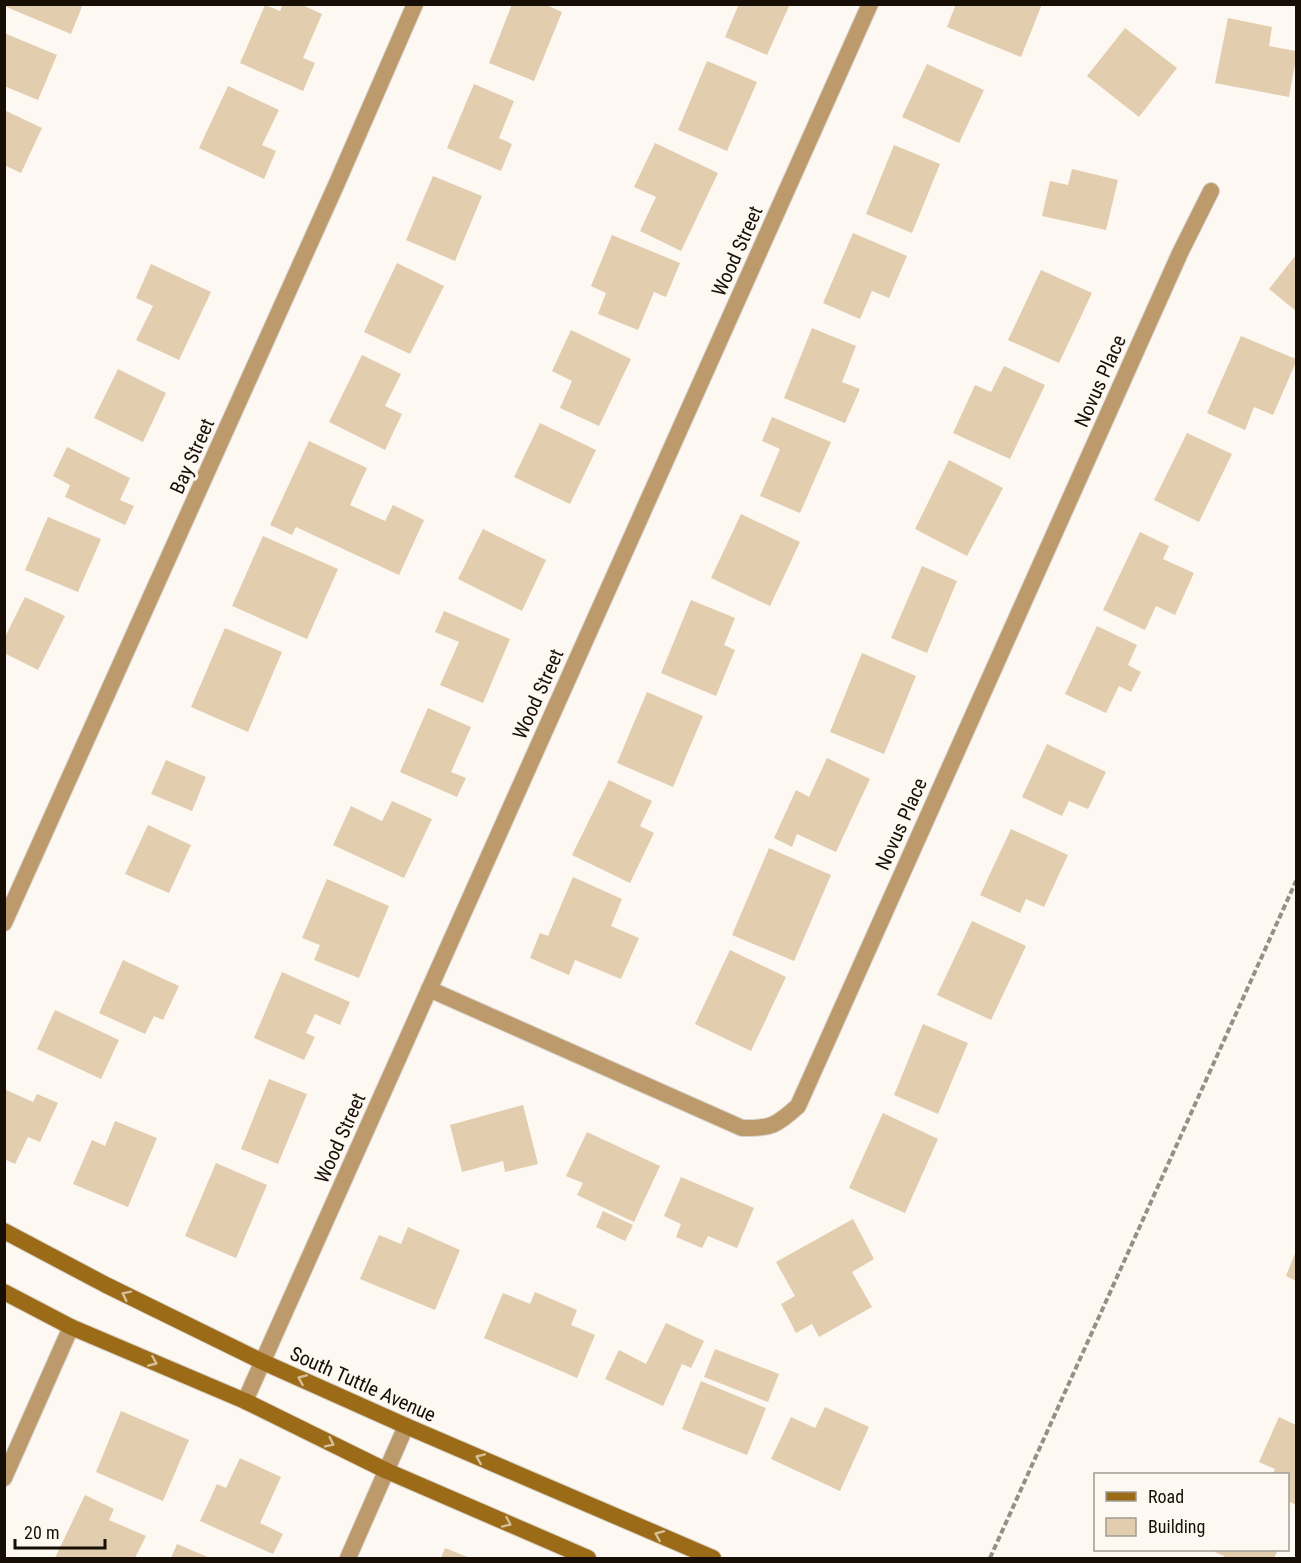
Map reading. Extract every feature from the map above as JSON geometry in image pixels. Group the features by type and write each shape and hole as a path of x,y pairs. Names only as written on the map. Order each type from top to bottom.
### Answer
{"main road":[{"name":"South Tuttle Avenue","path":"4,1231 106,1285 263,1362 713,1558"},
{"path":"4,1292 71,1327 245,1401 387,1471 588,1558"}],"street":[{"name":"Bay Street","path":"4,923 416,4"},
{"name":"Wood Street","path":"245,1401 870,4"},
{"name":"Novus Place","path":"429,989 742,1128 758,1129 773,1125 782,1121 798,1106 1180,253 1211,191"},
{"path":"4,1478 71,1327"},
{"path":"348,1558 406,1426"}],"path":[{"path":"990,1558 1296,881"}],"building":[{"path":"4,4 83,4 71,34 4,6"},
{"path":"283,4 300,4 322,14 303,58 315,63 303,91 240,63 265,5 280,11"},
{"path":"512,4 544,4 562,12 534,81 489,63"},
{"path":"739,4 790,4 767,55 725,37"},
{"path":"956,4 1042,4 1021,57 947,27"},
{"path":"1228,18 1272,27 1269,46 1296,51 1289,97 1215,83"},
{"path":"1125,28 1177,68 1139,117 1087,76"},
{"path":"4,33 57,55 38,100 4,86"},
{"path":"707,61 757,82 727,151 678,130"},
{"path":"927,64 984,90 959,143 902,117"},
{"path":"474,84 514,101 499,138 512,144 501,171 447,148"},
{"path":"228,86 279,110 262,145 276,151 264,179 199,148"},
{"path":"4,110 42,128 21,173 4,165"},
{"path":"655,143 718,173 681,251 640,231 656,197 634,187"},
{"path":"894,145 940,164 912,233 866,214"},
{"path":"1072,169 1118,180 1106,230 1042,216 1050,181 1068,185"},
{"path":"433,176 482,196 455,261 406,240"},
{"path":"853,233 907,256 889,298 872,291 860,319 823,303"},
{"path":"612,235 680,263 666,297 654,292 638,330 598,314 606,293 591,286"},
{"path":"1296,255 1296,311 1269,289"},
{"path":"397,263 444,286 410,354 364,332"},
{"path":"151,264 211,292 179,360 136,340 153,306 136,298"},
{"path":"1041,270 1092,293 1059,363 1008,340"},
{"path":"812,328 856,346 842,382 860,389 845,423 784,398"},
{"path":"571,330 631,359 599,426 560,408 572,381 552,371"},
{"path":"1241,336 1296,359 1273,415 1254,407 1245,430 1207,413"},
{"path":"362,355 401,374 385,406 402,414 385,450 329,422"},
{"path":"1004,366 1045,385 1010,459 953,433 975,385 991,392"},
{"path":"118,369 166,393 143,442 94,418"},
{"path":"772,417 831,442 800,513 760,496 780,449 762,441"},
{"path":"540,423 596,450 570,504 514,477"},
{"path":"1187,433 1232,454 1199,522 1154,500"},
{"path":"309,441 367,468 350,505 385,521 393,505 424,520 399,575 296,527 292,535 270,525"},
{"path":"67,447 130,478 120,500 134,506 125,525 65,497 70,485 53,476"},
{"path":"949,460 1003,488 967,556 915,529"},
{"path":"741,514 800,542 770,606 711,578"},
{"path":"48,517 101,539 78,592 25,570"},
{"path":"483,529 546,560 522,611 458,579"},
{"path":"1140,532 1169,546 1163,559 1194,573 1175,615 1156,606 1145,630 1103,610"},
{"path":"263,536 338,569 307,639 232,606"},
{"path":"922,566 957,581 927,653 891,638"},
{"path":"25,597 65,616 38,670 4,653 4,639"},
{"path":"691,600 735,618 724,645 735,650 716,696 661,673"},
{"path":"444,611 510,639 483,703 440,685 459,642 435,632"},
{"path":"1097,626 1137,645 1128,665 1141,672 1131,692 1119,686 1106,713 1065,694"},
{"path":"225,628 282,652 248,732 191,707"},
{"path":"862,653 916,676 884,754 830,732"},
{"path":"647,692 703,716 673,787 617,763"},
{"path":"428,708 471,727 451,772 466,778 457,797 400,772"},
{"path":"1047,744 1106,772 1088,809 1069,801 1062,816 1022,797"},
{"path":"827,758 870,779 836,852 797,834 792,847 774,838 796,790 809,797"},
{"path":"166,760 206,777 192,811 151,794"},
{"path":"609,780 652,801 640,826 654,833 630,883 572,855"},
{"path":"392,801 432,819 404,878 333,845 351,806 382,821"},
{"path":"148,825 191,845 169,893 125,874"},
{"path":"1011,829 1068,855 1044,907 1026,899 1020,913 980,895"},
{"path":"769,848 831,875 794,961 732,935"},
{"path":"573,877 622,899 611,926 639,938 621,979 575,960 569,975 530,958 540,933 548,936"},
{"path":"327,879 389,906 359,978 314,960 320,945 302,938"},
{"path":"972,921 1026,946 991,1020 937,995"},
{"path":"730,950 786,977 751,1051 695,1024"},
{"path":"123,960 179,986 163,1020 154,1016 145,1034 99,1013"},
{"path":"282,972 350,1002 340,1025 315,1014 306,1033 315,1037 304,1060 254,1038"},
{"path":"55,1010 119,1040 101,1079 37,1049"},
{"path":"923,1024 968,1043 938,1114 894,1095"},
{"path":"269,1079 307,1094 278,1164 241,1149"},
{"path":"4,1089 33,1102 37,1094 58,1103 40,1142 28,1137 15,1164 4,1159"},
{"path":"523,1105 538,1164 505,1172 503,1161 462,1172 450,1125"},
{"path":"883,1113 938,1139 905,1213 849,1188"},
{"path":"115,1121 157,1138 128,1207 73,1184 92,1140 105,1146"},
{"path":"587,1132 660,1166 634,1222 577,1195 583,1183 566,1176"},
{"path":"216,1163 267,1185 236,1258 185,1236"},
{"path":"681,1177 754,1208 737,1248 708,1236 702,1248 676,1237 681,1224 664,1216"},
{"path":"603,1211 633,1225 625,1241 596,1227"},
{"path":"853,1219 874,1259 852,1272 872,1307 819,1337 812,1324 796,1333 781,1304 795,1296 776,1262"},
{"path":"408,1227 460,1250 435,1310 360,1279 379,1235 401,1244"},
{"path":"1296,1251 1296,1281 1286,1276"},
{"path":"535,1292 577,1310 571,1325 595,1335 577,1378 484,1338 503,1293 530,1304"},
{"path":"666,1323 704,1341 691,1368 682,1364 663,1406 605,1379 619,1350 646,1364"},
{"path":"715,1349 779,1374 768,1402 704,1377"},
{"path":"701,1381 766,1408 747,1455 682,1429"},
{"path":"825,1407 869,1427 840,1491 771,1459 791,1417 815,1428"},
{"path":"121,1411 189,1440 163,1501 96,1472"},
{"path":"1279,1417 1296,1425 1296,1505 1289,1502 1289,1473 1273,1473 1275,1469 1259,1462"},
{"path":"240,1458 281,1477 260,1523 283,1534 273,1554 200,1521 217,1484 226,1488"},
{"path":"85,1495 114,1509 109,1520 146,1536 135,1558 55,1558"},
{"path":"177,1544 210,1558 171,1558"},
{"path":"445,1548 470,1558 441,1558"},
{"path":"1212,1551 1278,1551 1274,1558 1223,1558 1224,1556"}]}
